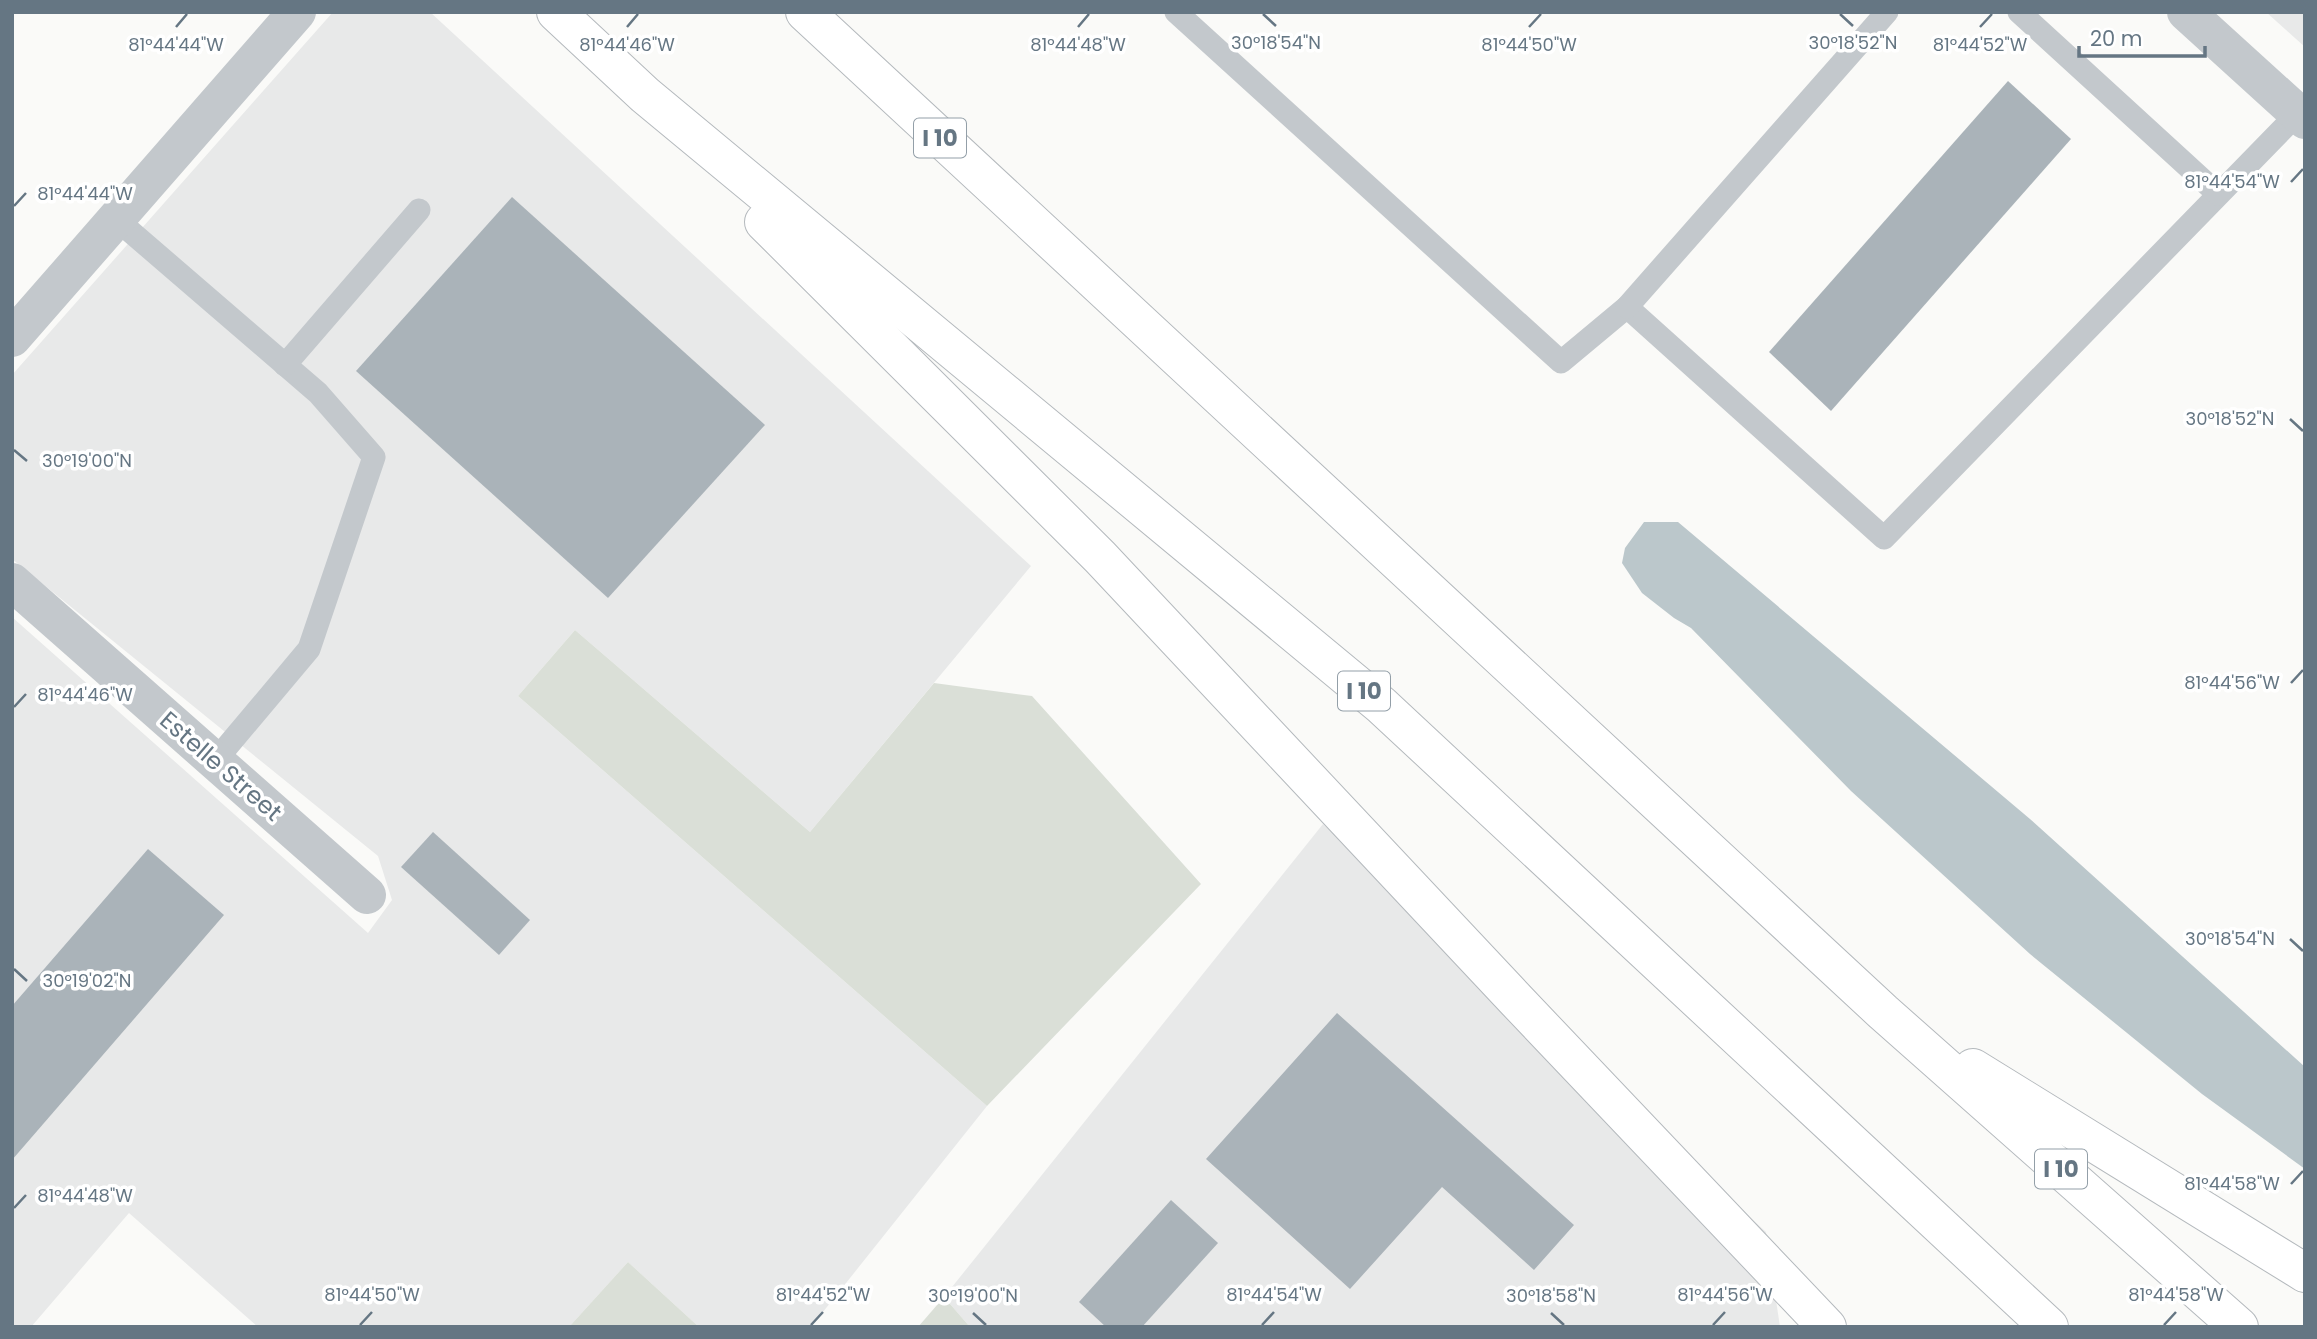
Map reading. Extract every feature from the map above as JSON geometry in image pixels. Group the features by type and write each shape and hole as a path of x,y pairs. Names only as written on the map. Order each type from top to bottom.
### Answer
{"highway":[{"name":"I 10","path":"556,12 645,95 1381,705 2049,1327"},
{"name":"I 10","path":"805,12 1883,1012 2239,1327"},
{"path":"645,95 763,221 1100,557 1827,1327"},
{"path":"1883,1012 2305,1273"}],"street":[{"path":"12,338 297,12"},
{"path":"2186,12 2302,113"},
{"name":"Estelle Street","path":"12,582 367,895"}],"lane":[{"path":"1176,12 1561,362 1627,307 1887,12"},
{"path":"2019,12 2218,194"},
{"path":"1627,307 1884,538 2218,194 2302,113"},
{"path":"285,365 419,210"},
{"path":"116,219 317,393 374,457 309,649 215,761"}],"shaded area":[{"path":"333,12 430,12 1031,566 810,832 575,630 518,696 987,1106 811,1327 699,1327 628,1262 569,1327 258,1327 129,1213 31,1327 12,1327 12,617 368,933 392,900 378,856 12,559 12,375"},
{"path":"2266,12 2305,12 2305,47"},
{"path":"1644,522 1678,522 2030,819 2305,1067 2305,1169 2202,1094 2030,954 1851,791 1691,628 1642,593 1622,563 1625,548"},
{"path":"575,630 810,832 934,683 1032,696 1201,884 987,1106 518,696"},
{"path":"1323,824 1766,1232 1780,1327 970,1327 944,1297"},
{"path":"628,1262 699,1327 569,1327"},
{"path":"944,1297 970,1327 918,1327"}],"building":[{"path":"2008,81 2071,139 1831,411 1769,352"},
{"path":"512,197 765,425 608,598 356,371"},
{"path":"433,832 530,920 499,955 401,867"},
{"path":"148,849 224,915 12,1160 12,1006"},
{"path":"1337,1013 1574,1225 1534,1270 1442,1187 1350,1289 1206,1159"},
{"path":"1171,1200 1218,1243 1142,1327 1106,1327 1079,1302"}]}
